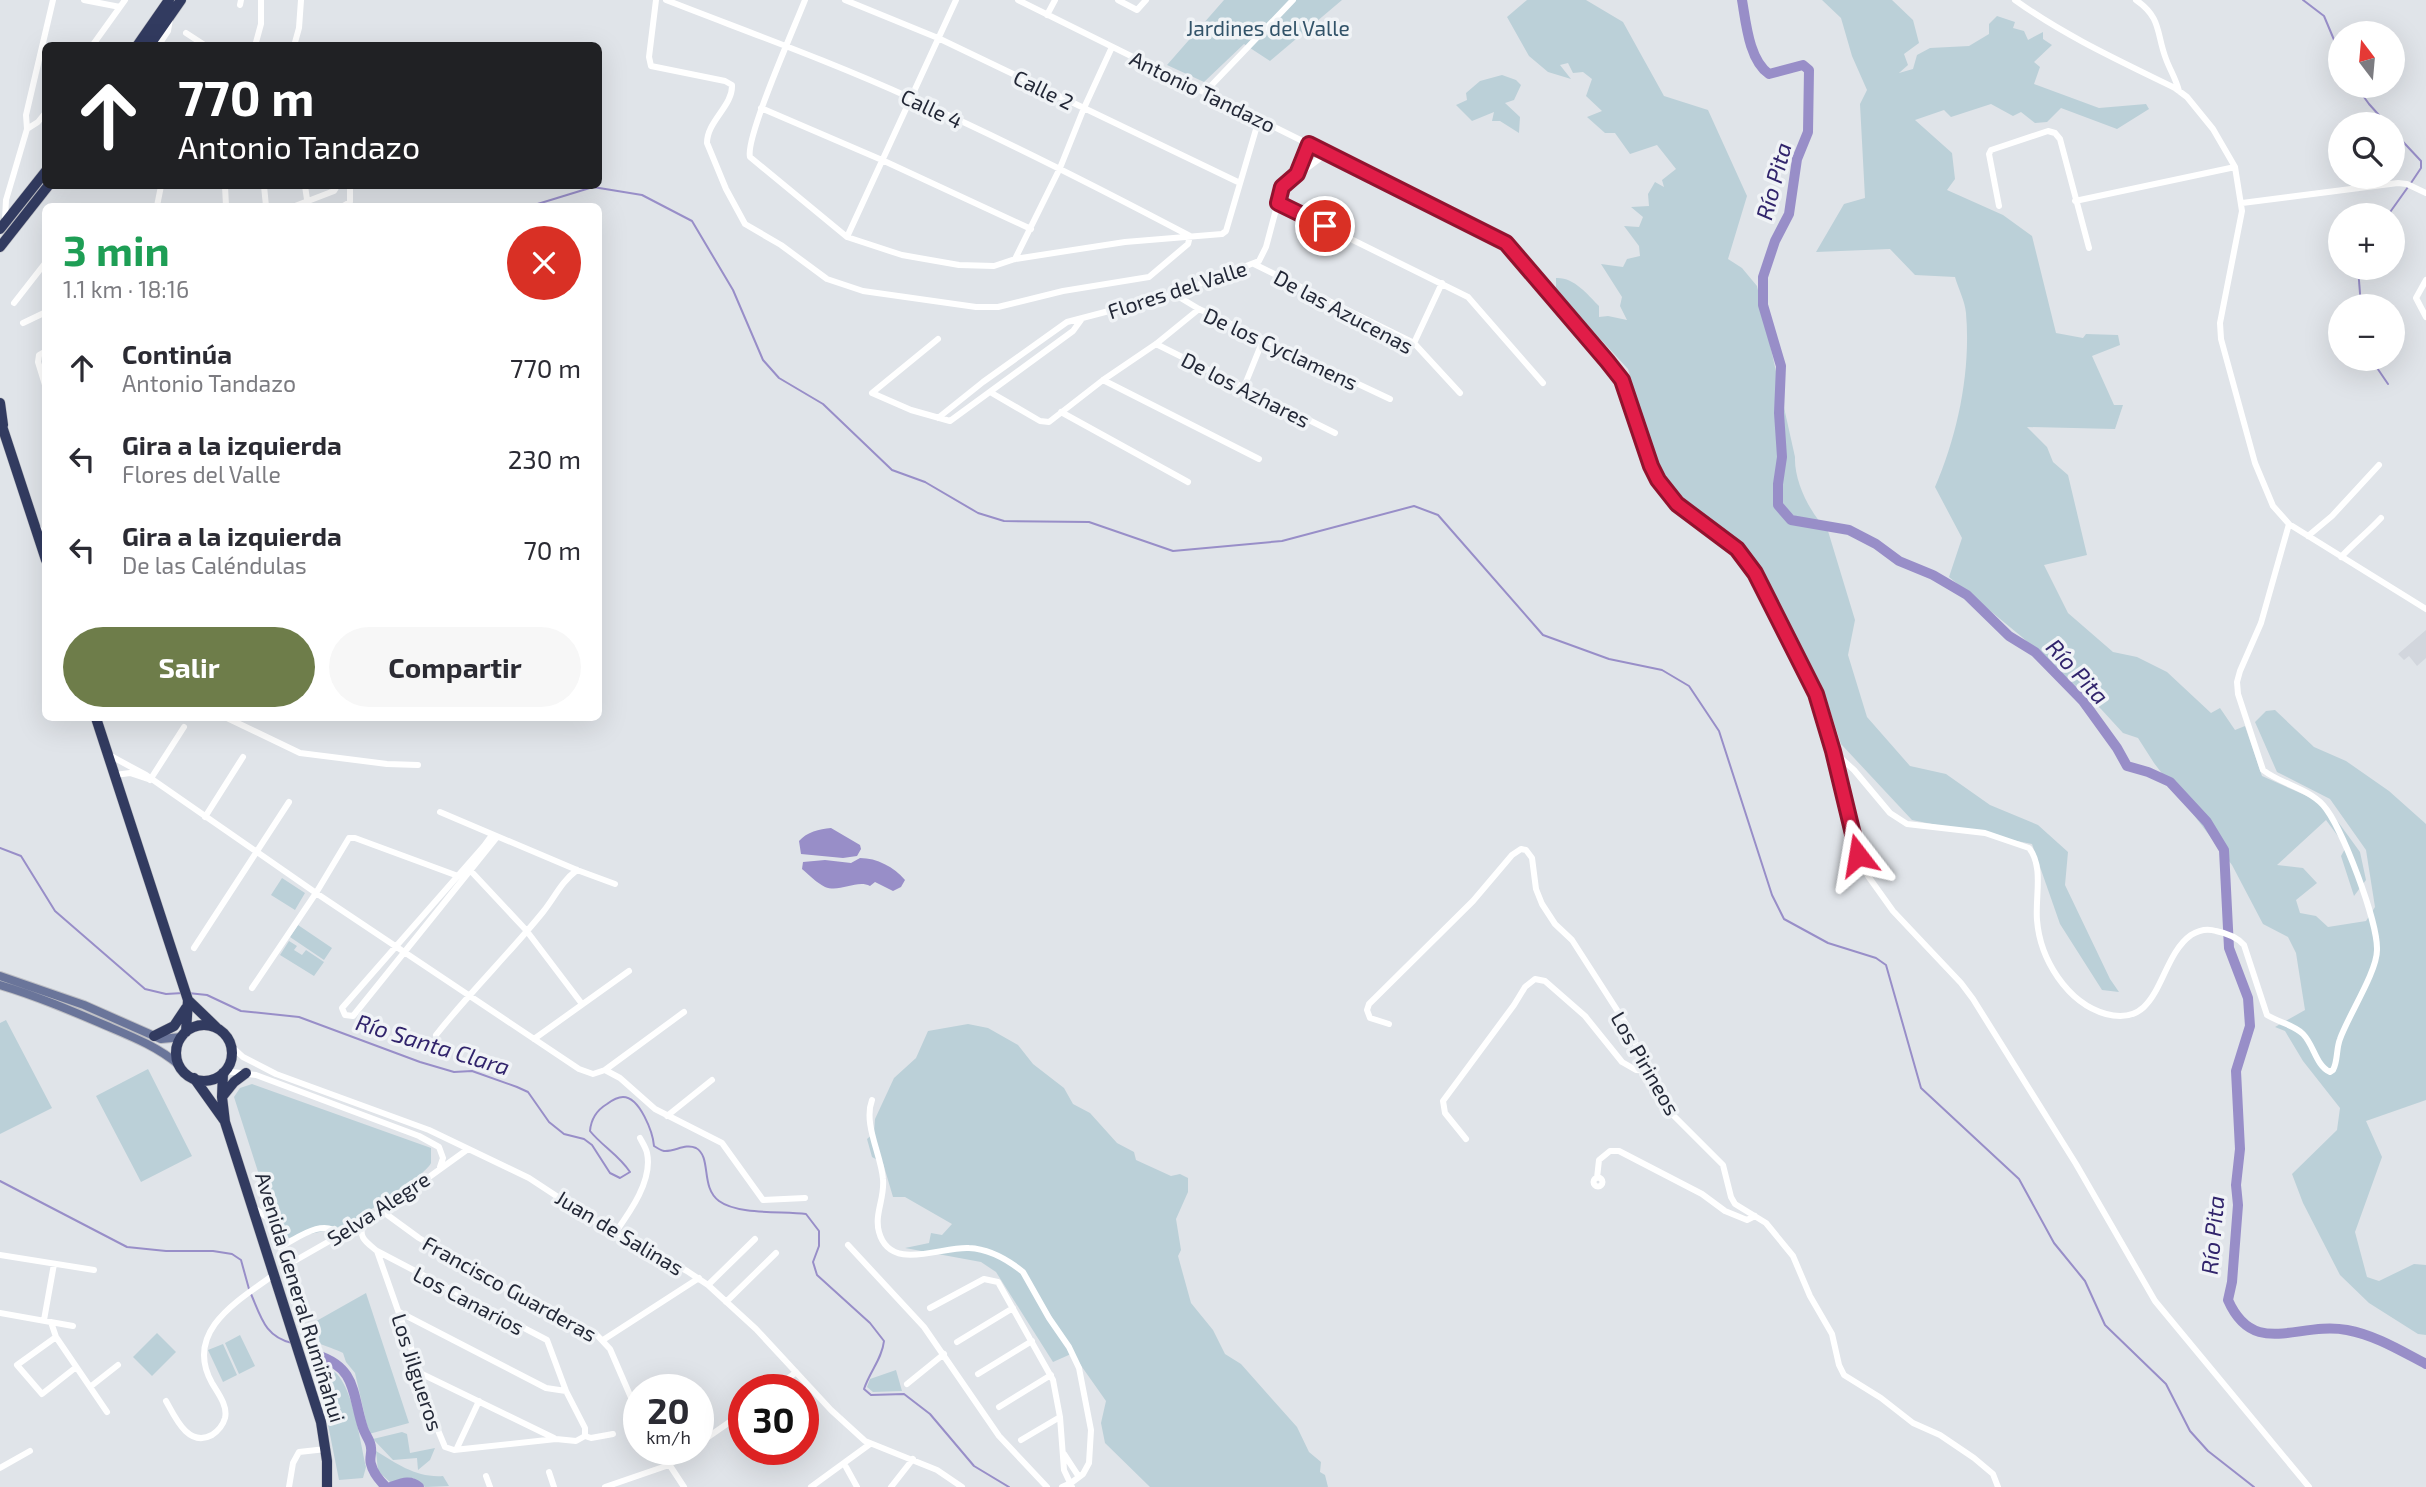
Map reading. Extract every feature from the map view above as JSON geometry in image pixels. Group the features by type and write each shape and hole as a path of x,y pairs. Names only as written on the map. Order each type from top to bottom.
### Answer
{"highway":[{"path":"140,42 169,0"},
{"path":"152,42 181,0"},
{"path":"1,227 42,177"},
{"path":"0,247 46,189"},
{"path":"0,403 2,424 42,547"},
{"path":"97,721 181,974 187,1002 184,1034 177,1051 179,1065 193,1078 208,1080 224,1072 231,1062 232,1047 227,1037 187,1002"},
{"path":"154,1037 174,1026 187,1002"},
{"path":"184,1034 201,1025 219,1029"},
{"name":"Avenida General Rumiñahui","path":"224,1072 222,1097 225,1122 321,1422 326,1449 327,1487"},
{"path":"222,1097 234,1082 247,1073"},
{"name":"Avenida General Rumiñahui","path":"193,1078 225,1122"}],"main road":[{"path":"0,976 84,1005 154,1037 166,1040 184,1034"},
{"path":"0,985 68,1009 146,1043 163,1051 179,1065"}],"street":[{"path":"43,42 53,0"},
{"path":"84,0 120,7"},
{"path":"95,42 125,0"},
{"path":"256,42 261,24 261,0"},
{"path":"295,42 301,0"},
{"path":"656,0 649,57 655,68 725,81 732,85 732,92 707,135 709,149 726,189 746,224 780,244 816,272 839,284 863,291 976,307 998,307 1063,291 1149,278 1188,244 1190,236"},
{"name":"Calle 4","path":"666,0 911,97 1060,168 1190,236"},
{"path":"805,0 761,108 749,149 750,157 847,237 902,255 958,265 995,266 1015,259 1125,242 1218,236 1226,231 1259,119"},
{"name":"Calle 2","path":"845,0 939,38 1240,183"},
{"path":"847,237 956,0"},
{"name":"Antonio Tandazo","path":"1018,0 1500,239 1521,259 1622,380 1658,480 1677,504 1737,549 1750,564 1816,694 1858,855 1880,894 1973,999 2076,1164 2155,1301 2308,1487"},
{"path":"1047,15 1055,0"},
{"path":"1118,0 1137,10 1146,0"},
{"path":"1206,92 1293,0"},
{"path":"2015,0 2088,45 2179,91"},
{"path":"2136,0 2147,8 2154,18 2161,33 2165,57 2179,91 2213,130 2235,167 2242,203 2239,232 2220,323 2221,339 2258,472 2273,506 2289,524 2426,609"},
{"path":"161,42 168,31 170,15"},
{"path":"186,33 200,42"},
{"path":"1,227 6,213 3,199 27,129 26,115 42,47"},
{"path":"1015,259 1060,168 1112,47"},
{"path":"761,108 1031,229"},
{"path":"27,129 42,117"},
{"path":"1999,206 1991,150 2048,131 2055,133 2060,139 2089,248"},
{"name":"Flores del Valle","path":"1297,174 1309,144"},
{"name":"Flores del Valle","path":"938,418 1067,322 1174,294 1254,264 1262,257 1266,247 1282,187 1327,153"},
{"path":"2075,201 2235,167"},
{"path":"2242,203 2398,183 2426,193"},
{"path":"310,203 335,189"},
{"path":"1278,203 1469,298 1543,383"},
{"name":"De las Azucenas","path":"1254,264 1414,343 1460,393"},
{"path":"14,303 42,267"},
{"path":"2426,280 2416,298 2426,317"},
{"path":"1414,343 1442,284"},
{"name":"De los Cyclamens","path":"1174,294 1199,309 1390,399"},
{"path":"990,392 1043,423 1049,422 1199,309"},
{"path":"23,323 42,314"},
{"name":"Flores del Valle","path":"938,418 951,421 1073,331 1081,320"},
{"path":"938,340 872,393 900,406 938,418"},
{"path":"1244,387 1263,340"},
{"name":"De los Azhares","path":"1156,344 1335,433"},
{"path":"42,353 38,362 42,375"},
{"path":"1103,380 1259,458"},
{"path":"1061,412 1188,482"},
{"path":"2308,536 2332,516 2379,465"},
{"path":"2341,557 2381,518"},
{"path":"34,522 42,532"},
{"path":"1833,751 1854,770 1890,813 1907,824 1985,833 2021,843 2032,850 2037,864 2037,920 2044,950 2071,994 2091,1008 2110,1015 2123,1016 2140,1011 2153,997 2179,946 2195,933 2204,930 2221,932 2244,945 2267,1014 2300,1031 2309,1042 2322,1068 2330,1072 2336,1066 2340,1038 2375,961 2377,943 2351,858 2338,827 2315,798 2263,770 2241,704 2237,682 2261,623 2289,524"},
{"path":"233,721 300,752 387,764 418,765"},
{"path":"150,779 184,727"},
{"path":"109,755 141,772 586,1073 605,1070 684,1012"},
{"path":"205,817 243,757"},
{"path":"115,775 130,773 150,779"},
{"path":"194,948 289,802"},
{"path":"440,812 615,884"},
{"path":"494,836 353,1016 345,1015 342,1009 494,836"},
{"path":"252,988 316,892 347,839 352,837 458,876"},
{"name":"Los Pirineos","path":"1389,1024 1370,1018 1367,1010 1369,1003 1473,901 1512,855 1523,849 1532,858 1536,889 1542,904 1555,924 1572,940 1626,1024 1657,1089 1674,1116 1723,1165 1735,1204 1766,1223 1793,1256 1810,1296 1832,1334 1844,1375 1881,1398 1913,1423 1940,1435 1974,1458 1993,1474 1998,1487"},
{"path":"469,869 526,930 582,1004"},
{"path":"436,1035 468,995 544,911 559,886 577,870"},
{"path":"534,1038 629,971"},
{"path":"1466,1139 1445,1113 1443,1101 1525,987 1535,979 1545,981 1585,1016 1622,1062 1636,1070 1650,1071"},
{"name":"Juan de Salinas","path":"232,1047 243,1057 276,1074 429,1130 529,1178 615,1233 699,1278 756,1329 831,1410 870,1444 937,1470 962,1487"},
{"path":"605,1070 621,1077 648,1103 667,1116 722,1143 763,1199 806,1198"},
{"path":"224,1072 247,1073 273,1081 435,1143 442,1152 439,1168"},
{"path":"667,1116 712,1080"},
{"path":"872,1100 870,1114 883,1180 882,1201 877,1217 883,1242 892,1251 910,1255 960,1248 998,1255 1023,1272 1069,1347 1079,1368 1091,1443 1088,1463 1079,1477 1072,1485 1062,1487"},
{"path":"615,1233 639,1198 646,1172 647,1154 640,1138"},
{"name":"Selva Alegre","path":"280,1247 287,1262 291,1263 382,1211 468,1149"},
{"path":"1597,1178 1599,1160 1610,1151 1619,1151 1702,1194 1725,1211 1747,1220 1755,1216"},
{"path":"253,1207 268,1219 280,1247 319,1228 334,1228 340,1234"},
{"name":"Francisco Guarderas","path":"382,1211 419,1238 504,1287 595,1333 603,1340 614,1358 623,1379"},
{"path":"364,1222 362,1237 377,1251"},
{"path":"708,1285 755,1239"},
{"path":"848,1245 924,1327 999,1436 1047,1487"},
{"name":"Los Jilgueros","path":"377,1251 442,1443 448,1450 556,1439 576,1441 585,1436 591,1438 612,1434"},
{"name":"Los Canarios","path":"377,1251 547,1340 566,1391"},
{"path":"726,1302 776,1254"},
{"path":"0,1255 94,1270"},
{"path":"54,1264 47,1321 75,1368 107,1412"},
{"path":"166,1401 184,1430 192,1436 209,1437 219,1430 226,1412 204,1366 210,1333 220,1316 237,1300 275,1274"},
{"path":"603,1340 699,1278"},
{"path":"930,1308 984,1279 998,1282 1051,1375 1060,1417 1064,1470 1072,1485"},
{"path":"957,1342 1013,1308"},
{"path":"399,1312 529,1377 545,1388 566,1391 585,1428 585,1436"},
{"path":"0,1313 73,1326"},
{"path":"56,1338 18,1363 19,1367 36,1390 44,1393 75,1368"},
{"path":"978,1374 1032,1341"},
{"path":"907,1384 944,1354"},
{"path":"90,1387 118,1365"},
{"path":"420,1373 556,1439"},
{"path":"999,1407 1051,1375"},
{"path":"457,1448 479,1401"},
{"path":"1021,1440 1060,1417"},
{"path":"811,1487 870,1444"},
{"path":"289,1487 293,1463 299,1452 326,1449"},
{"path":"0,1468 30,1451"},
{"path":"1064,1452 1079,1477"},
{"path":"891,1487 913,1459"},
{"path":"605,1487 669,1465 684,1487"},
{"path":"845,1467 857,1487"},
{"path":"549,1472 554,1487"},
{"path":"486,1476 490,1487"}],"shaded area":[{"path":"2426,630 2426,658 2417,666 2409,656 2404,660 2398,654"},
{"path":"831,828 860,845 857,856 843,858 801,854 799,841 802,838"},
{"path":"860,858 885,864 896,871 905,880 901,887 893,891 875,882 870,886 860,884 825,887 802,869 803,862 825,860 851,863"}],"green space":[{"name":"Jardines del Valle","path":"1224,0 1342,0 1270,61 1244,44 1204,82 1167,65"},
{"path":"1527,0 1586,0 1623,22 1664,96 1708,110 1747,196 1728,259 1742,268 1757,286 1795,457 1797,477 1809,506 1828,531 1855,620 1848,655 1867,717 1910,766 1946,774 1990,805 2038,825 2068,852 2065,885 2110,979 2119,992 2102,990 2060,924 2032,844 1912,820 1841,744 1825,695 1759,567 1742,543 1693,509 1655,466 1628,369 1556,291 1556,278 1569,280 1585,292 1599,306 1599,317 1627,320 1620,306 1622,297 1601,264 1623,267 1627,259 1640,256 1639,246 1624,226 1639,227 1643,217 1631,207 1649,206 1648,194 1655,182 1664,187 1662,180 1676,169 1657,145 1630,154 1615,133 1605,133 1587,117 1602,111 1586,96 1592,79 1583,72 1573,73 1568,63 1560,65 1571,79 1548,72 1529,56 1507,17"},
{"path":"1822,0 1892,0 1913,20 1919,43 1904,54 1908,65 1899,73 1913,69 1917,55 1930,48 1969,46 1989,34 1989,24 1997,16 2015,22 2013,28 2024,31 2028,40 2043,32 2043,39 2052,45 2034,62 2040,67 2034,84 2099,108 2146,104 2149,109 2117,129 2061,108 2047,122 2035,123 2021,112 2013,116 1991,104 1951,117 1944,110 1915,120 1952,153 1955,179 1947,190 2003,215 2032,236 2056,333 2083,338 2086,334 2118,335 2120,345 2092,356 2114,405 2123,405 2115,429 2027,427 2047,447 2053,462 2068,475 2087,555 2044,565 2068,613 2113,652 2137,657 2167,672 2211,713 2220,708 2235,730 2245,726 2262,776 2325,804 2360,852 2366,880 2354,896 2341,856 2346,847 2326,820 2277,865 2303,868 2317,883 2296,900 2300,913 2316,916 2328,927 2366,921 2375,907 2366,850 2330,799 2277,772 2255,722 2266,711 2275,710 2314,747 2346,761 2389,791 2426,824 2426,1100 2366,1121 2382,1157 2355,1232 2367,1277 2379,1281 2414,1264 2426,1265 2426,1335 2418,1334 2369,1303 2340,1275 2303,1203 2292,1174 2337,1130 2340,1108 2303,1061 2285,1031 2275,1027 2305,1010 2296,953 2288,937 2263,924 2232,865 2138,738 2123,733 2101,709 2022,637 1949,577 1962,538 1935,487 1950,446 1961,402 1967,335 1965,308 1955,277 1915,275 1890,249 1816,252 1844,204 1865,198 1860,104 1867,90 1852,56 1841,18"},
{"path":"1502,75 1521,85 1514,100 1505,103 1520,117 1519,133 1500,121 1492,121 1494,112 1472,121 1456,105 1467,100 1466,93 1480,81"},
{"path":"282,878 305,893 295,910 271,895"},
{"path":"298,925 332,948 324,960 290,937"},
{"path":"289,941 297,946 294,950 302,955 306,950 324,962 314,976 280,955"},
{"path":"6,1020 52,1108 0,1134 0,1023"},
{"path":"968,1024 988,1028 1018,1045 1033,1064 1064,1088 1073,1104 1090,1113 1117,1143 1134,1152 1136,1160 1171,1176 1180,1174 1188,1178 1188,1192 1176,1219 1181,1250 1178,1256 1191,1303 1213,1330 1225,1354 1241,1364 1297,1427 1309,1452 1321,1462 1320,1472 1325,1475 1328,1487 1150,1487 1105,1443 1101,1423 1106,1401 1075,1357 1071,1354 1053,1362 996,1272 981,1262 905,1248 929,1243 931,1233 942,1235 952,1224 905,1197 893,1197 883,1163 872,1157 867,1139 874,1133 875,1119 894,1078 916,1058 928,1031"},
{"path":"148,1069 192,1156 141,1182 96,1096"},
{"path":"252,1084 431,1148 431,1163 406,1186 348,1223 280,1240 234,1097 240,1088"},
{"path":"366,1293 409,1423 369,1434 355,1373 343,1353 311,1338 304,1328"},
{"path":"157,1333 176,1352 152,1376 133,1357"},
{"path":"240,1335 255,1366 239,1374 225,1343"},
{"path":"223,1344 237,1375 223,1382 208,1350"},
{"path":"316,1364 336,1373 347,1392 356,1417 366,1467 363,1478 339,1480"},
{"path":"896,1370 902,1391 873,1392 867,1387 870,1379"},
{"path":"402,1432 407,1434 410,1453 435,1448 430,1460 418,1470 417,1458 393,1460 373,1439"},
{"path":"376,1451 416,1472 443,1476 449,1486 425,1487 413,1478 391,1483 378,1471"}],"waterway":[{"name":"Río Pita","path":"1742,0 1750,40 1762,68 1769,74 1803,65 1809,70 1808,132 1797,159 1789,214 1775,241 1763,277 1763,305 1781,366 1779,413 1782,457 1778,505 1791,520 1849,530 1876,544 1899,561 1933,575 1967,595 2009,636 2035,652 2083,701 2127,766 2170,782 2207,822 2224,850 2229,948 2248,998 2250,1026 2236,1071 2240,1149 2232,1282 2228,1300 2239,1318 2251,1328 2264,1333 2347,1330 2378,1340 2426,1364"},
{"path":"2303,0 2324,16 2328,26"},
{"path":"2365,98 2376,112"},
{"path":"2405,144 2421,161 2421,168 2411,183"},
{"path":"2397,203 2408,187"},
{"path":"602,188 642,195 692,221 733,290 763,360 779,378 823,404 892,470 925,482"},
{"path":"541,203 586,189"},
{"path":"2359,280 2360,294"},
{"path":"2379,371 2388,384"},
{"path":"925,482 978,513 1004,521 1089,522 1173,551 1282,541 1414,506 1438,515 1543,635 1609,659 1662,670 1689,686 1719,731 1772,895 1784,919 1828,943 1876,958 1886,965 1921,1088 2019,1179 2054,1243 2085,1281 2105,1325 2166,1384 2190,1431 2208,1451 2254,1487"},
{"name":"Río Santa Clara","path":"0,848 21,856 55,911 145,989 166,994 183,993"},
{"name":"Río Santa Clara","path":"188,993 207,995 241,1011 299,1017 420,1062 454,1072 472,1071 517,1087 528,1092 549,1122 564,1134 584,1139 592,1145 610,1173 620,1178 630,1172 590,1131 593,1119 603,1106 619,1098 629,1099 640,1109 654,1146 664,1151 692,1147 701,1152 710,1188 719,1201 737,1209 806,1214 819,1231 819,1246 813,1262 817,1275 870,1323 884,1341 881,1354 864,1389 871,1395 904,1394 930,1414 974,1466 1009,1487"},
{"path":"0,1181 127,1247 232,1254 241,1260 249,1289"},
{"path":"251,1294 270,1331 292,1343"},
{"path":"317,1355 340,1367 351,1384 363,1428 371,1445 372,1467 386,1487"},
{"path":"391,1487 409,1482 419,1487"}],"route":[{"path":"1325,226 1278,203 1282,187 1297,174 1309,144 1506,243 1607,361 1622,380 1658,480 1677,504 1737,549 1755,573 1816,694 1858,855"}]}
